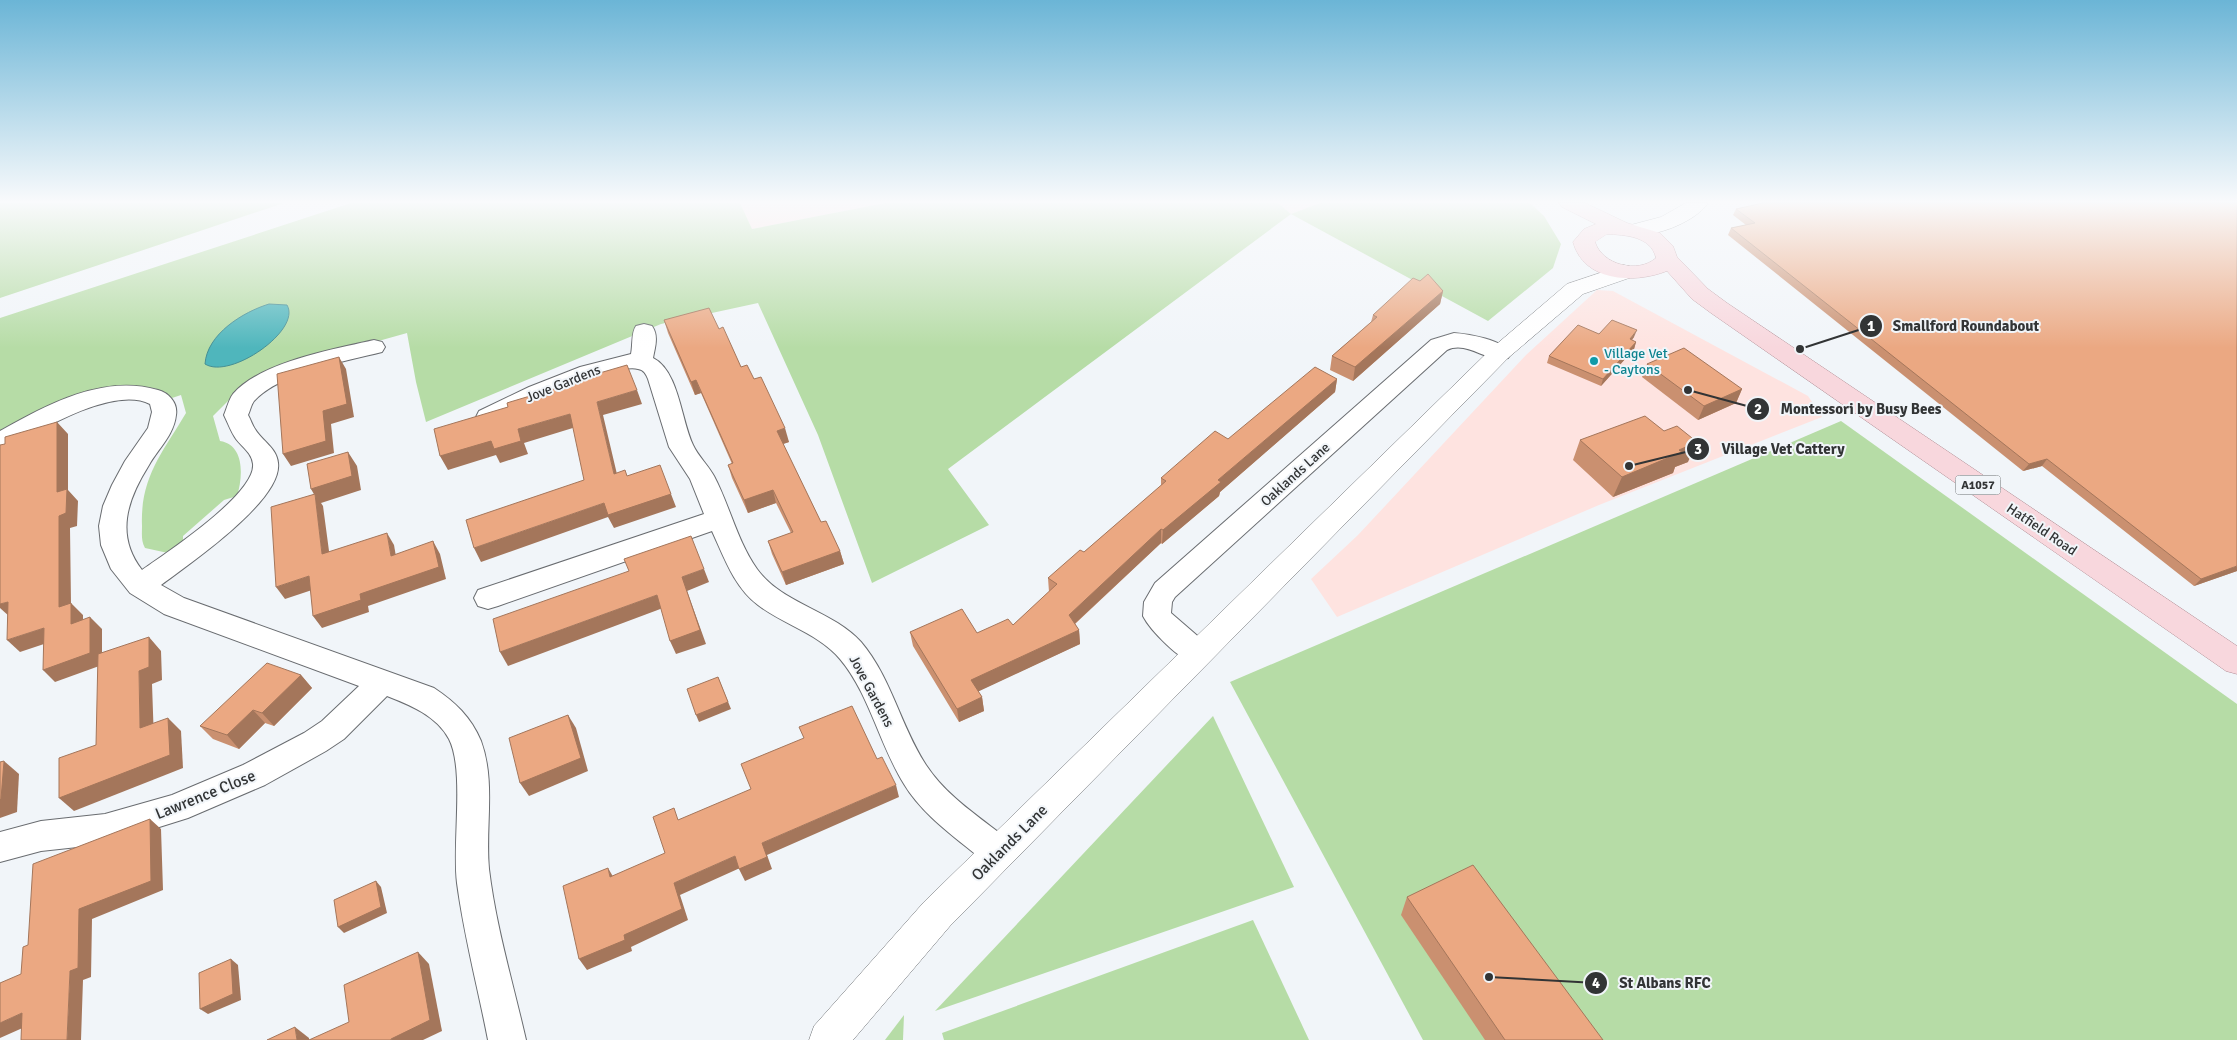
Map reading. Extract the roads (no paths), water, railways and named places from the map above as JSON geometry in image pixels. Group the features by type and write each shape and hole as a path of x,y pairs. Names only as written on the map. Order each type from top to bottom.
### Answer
{"main road":[{"name":"Hatfield Road","path":"1589,252 1601,264 1669,282 1700,294 2237,662"},
{"name":"Hatfield Road","path":"1665,253 1700,294"},
{"path":"1628,272 1655,270 1663,265 1665,253"}],"street":[{"path":"1575,289 1584,252"},
{"name":"Oaklands Lane","path":"828,1040 937,914 1500,353 1575,289 1628,272"},
{"path":"641,361 645,342 644,331"},
{"name":"Oaklands Lane","path":"1198,653 1169,629 1157,616 1158,602 1165,590 1439,345 1445,341 1459,340 1471,342 1500,353"},
{"path":"140,586 227,521 259,486 266,469 265,456 258,446 244,434 237,418 239,404 243,397 262,382 280,373 374,347"},
{"name":"Jove Gardens","path":"488,417 536,392 588,372 623,362 641,361 657,371 681,447 702,477 739,562 756,587 783,607 828,631 850,650 864,670 915,775 925,790 998,852"},
{"path":"0,442 51,414 82,402 131,393 158,399 163,404 164,418 125,484 113,523 115,554 140,586 174,606 423,697 446,713 457,726 466,742 471,768 474,800 472,851 474,883 507,1040"},
{"path":"488,598 719,519"},
{"name":"Lawrence Close","path":"0,847 41,836 105,829 177,808 254,775 333,730 383,682"}],"water":[{"path":"269,304 287,305 289,315 284,327 274,339 246,359 230,365 216,367 205,364 207,353 219,334 248,313"}],"place":[{"name":"Smallford Roundabout","path":"1800,349"},
{"name":"Village Vet - Caytons","path":"1594,361"},
{"name":"Montessori by Busy Bees","path":"1688,390"},
{"name":"Village Vet Cattery","path":"1629,466"},
{"name":"St Albans RFC","path":"1489,977"}]}
